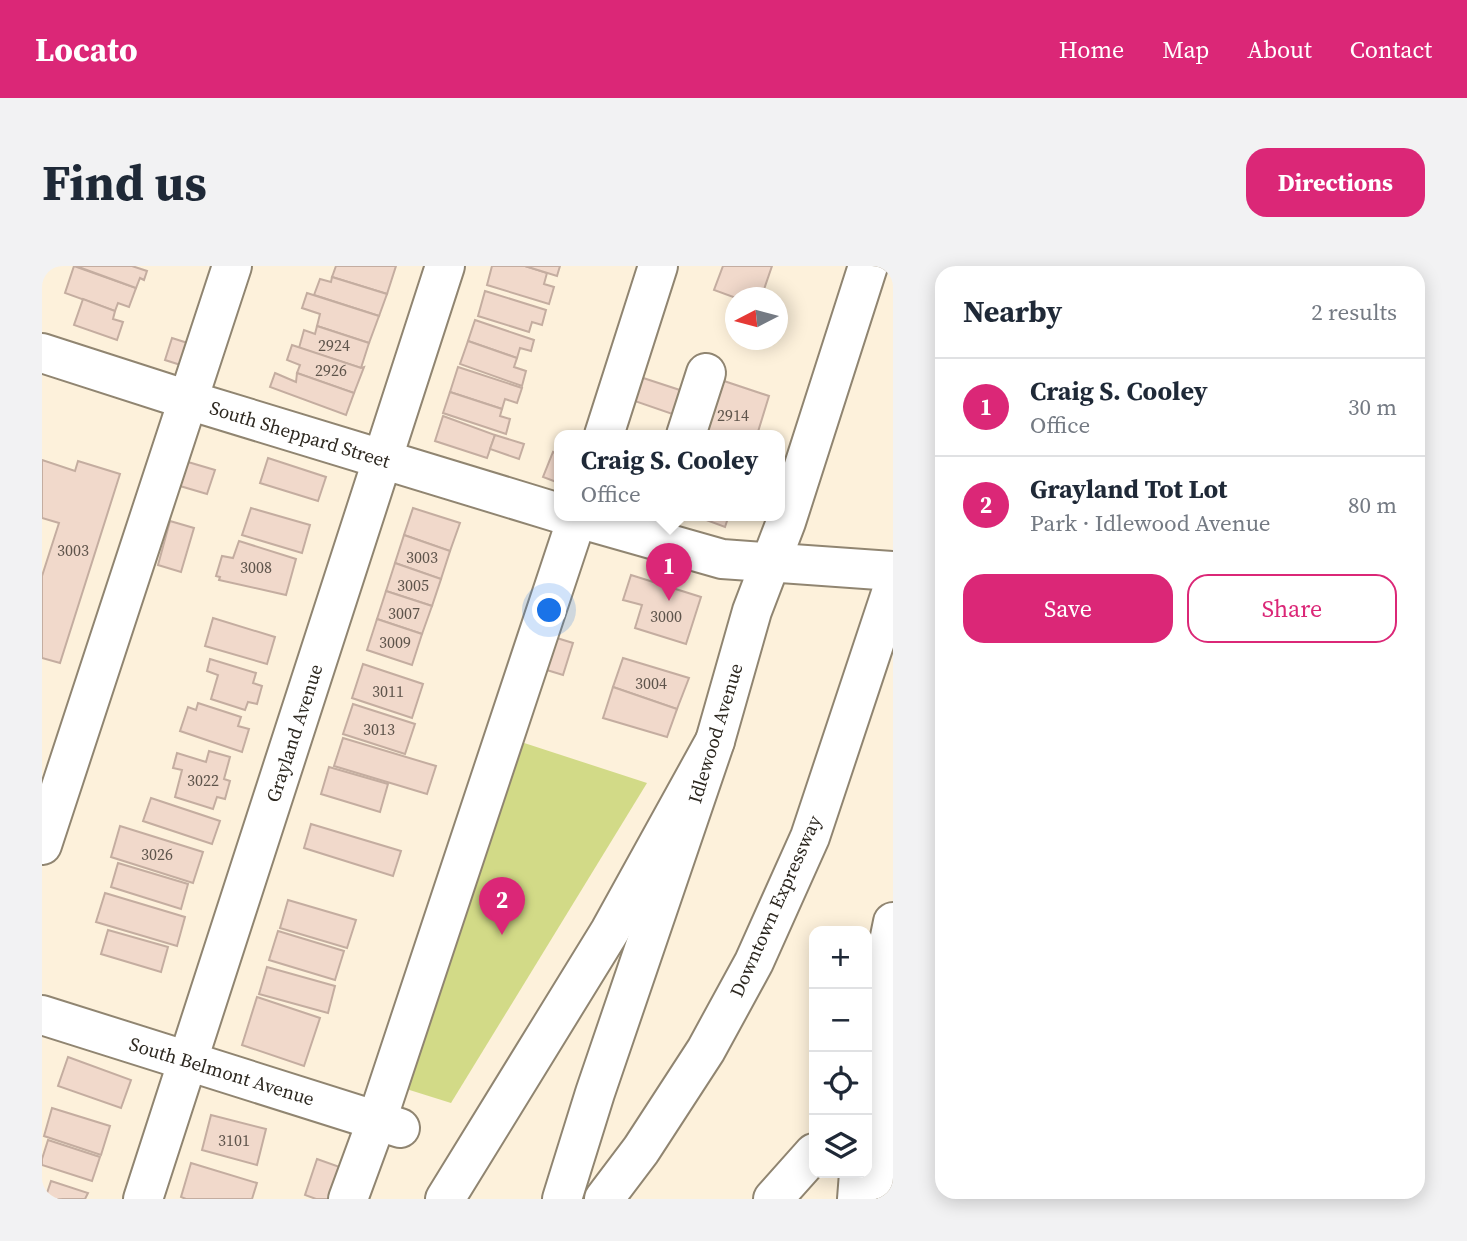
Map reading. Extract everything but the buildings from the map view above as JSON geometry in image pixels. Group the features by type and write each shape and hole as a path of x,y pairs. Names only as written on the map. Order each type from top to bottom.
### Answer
{"main road":[{"path":"42,845 232,266"},
{"name":"Grayland Avenue","path":"143,1199 445,266"},
{"path":"606,430 658,266"},
{"name":"Idlewood Avenue","path":"562,1199 595,1093 715,741 752,611 786,522 868,266"},
{"name":"South Sheppard Street","path":"42,353 554,510"},
{"path":"688,430 706,373"},
{"path":"348,1199 389,1124 568,521"},
{"name":"South Sheppard Street","path":"613,521 656,527 722,559 876,570"},
{"name":"Downtown Expressway","path":"604,1199 641,1150 706,1050 754,962 810,837 893,587"},
{"path":"445,1199 610,931 715,741"},
{"path":"891,1199 876,1113 893,922"},
{"name":"South Belmont Avenue","path":"42,1015 389,1124"},
{"path":"872,1078 893,1051"},
{"path":"773,1199 809,1159"},
{"path":"857,1199 859,1178"}],"green space":[{"path":"515,740 647,783 451,1103 400,1087"}],"place":[{"name":"Craig S. Cooley","path":"669,601"},
{"name":"Grayland Tot Lot","path":"502,935"}]}
